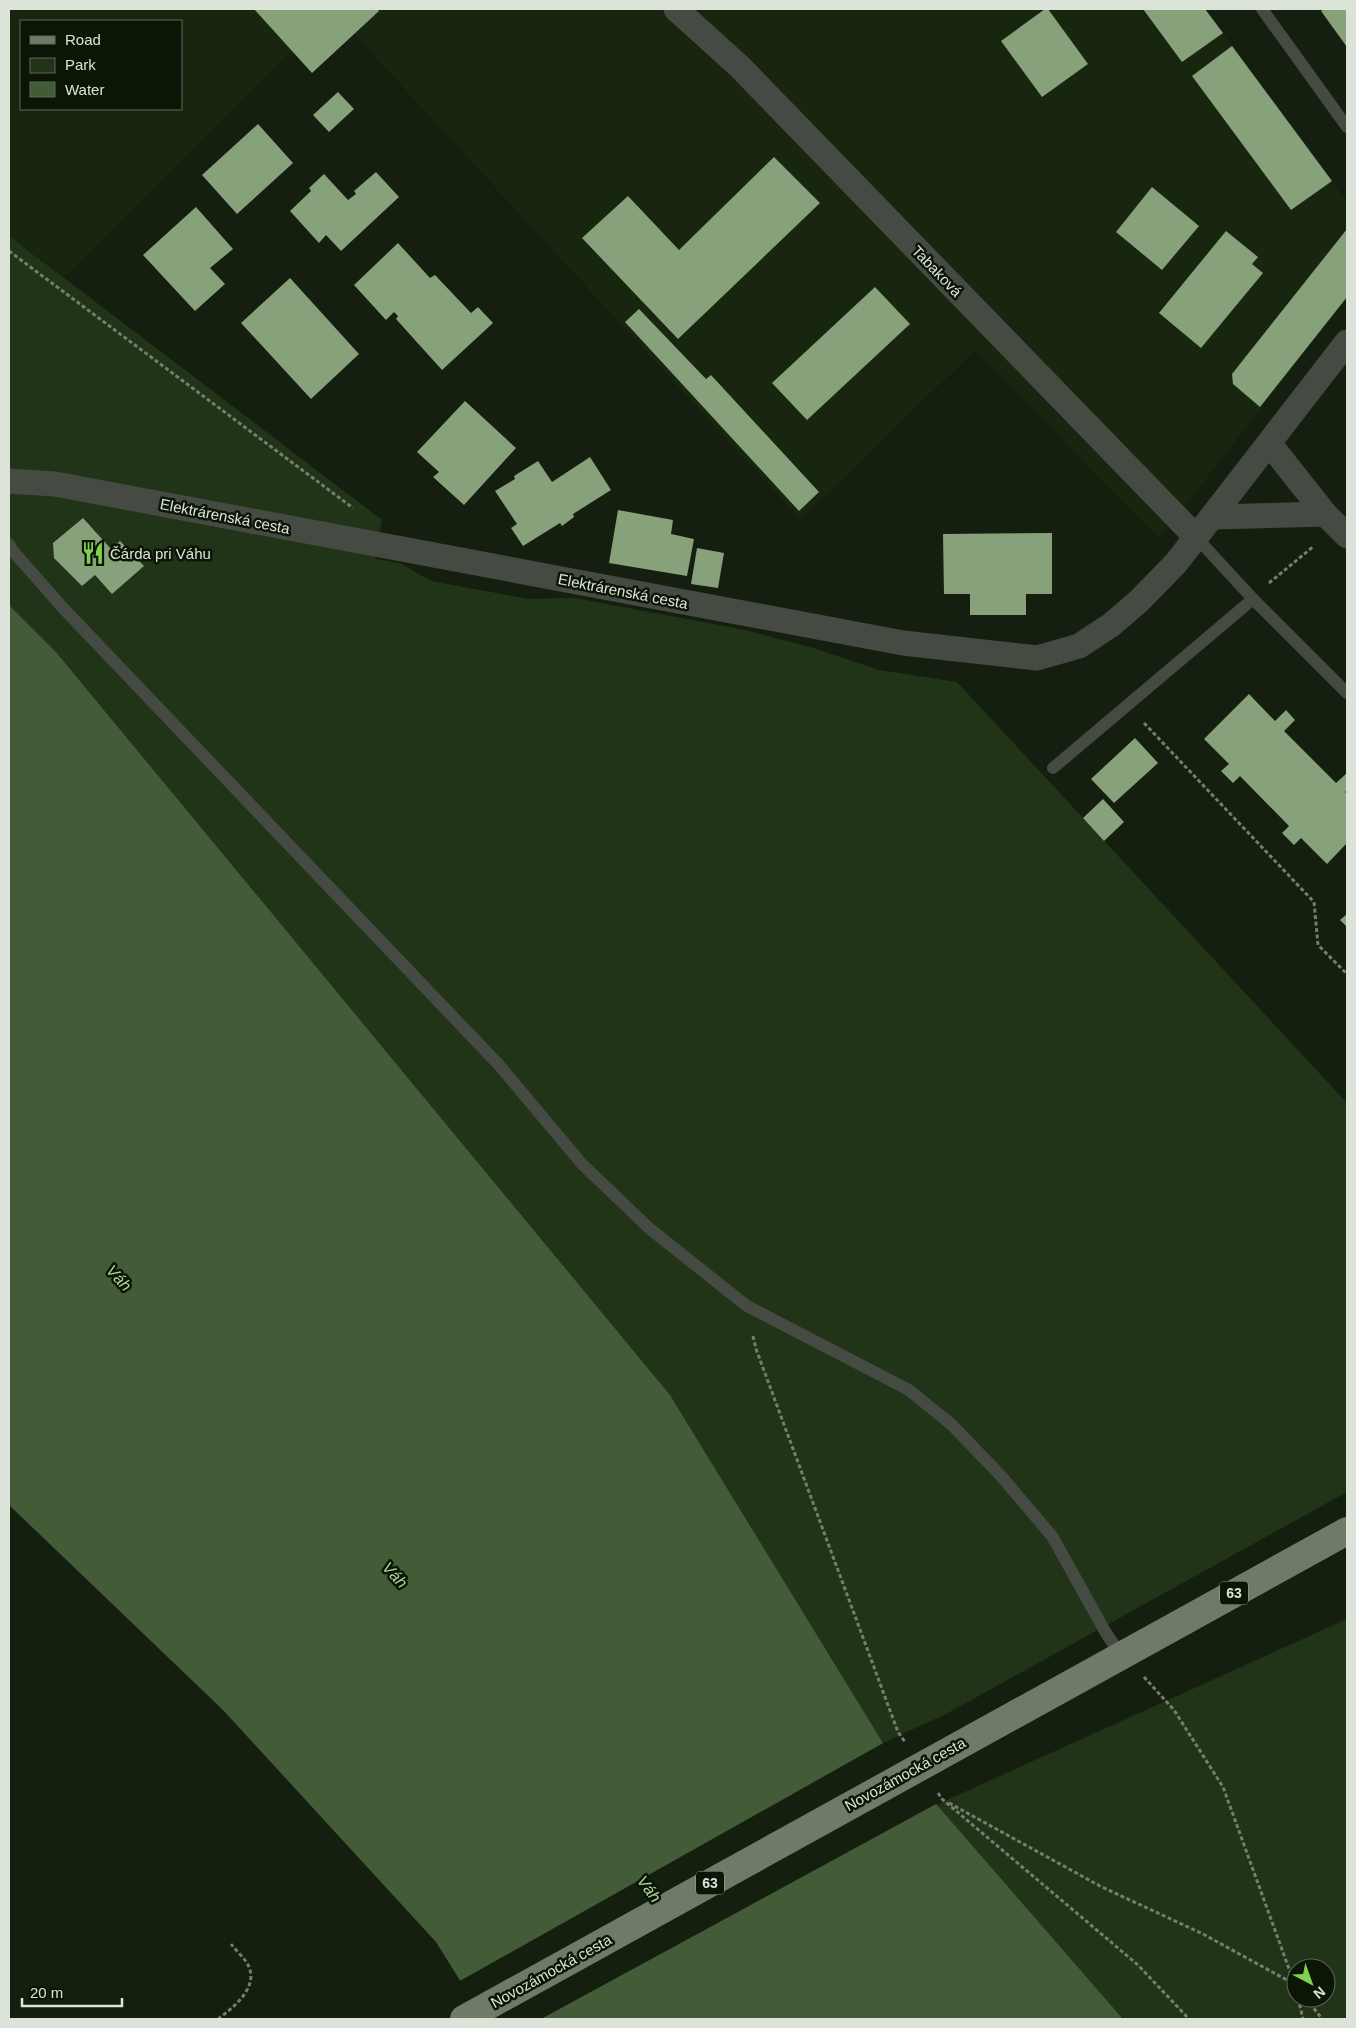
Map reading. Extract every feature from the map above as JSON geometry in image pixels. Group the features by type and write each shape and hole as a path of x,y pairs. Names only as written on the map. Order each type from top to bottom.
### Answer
{"main road":[{"name":"Novozámocká cesta","path":"464,2019 1347,1531"}],"street":[{"name":"Tabaková","path":"676,9 740,67 1195,536"},
{"name":"Elektrárenská cesta","path":"9,480 64,486 903,643 1037,658 1078,646 1111,625 1176,563 1347,342"},
{"path":"1269,443 1325,514 1347,536"},
{"path":"1212,518 1325,514"}],"lane":[{"path":"1262,9 1347,127"},
{"path":"1195,536 1253,600 1347,693"},
{"path":"9,544 12,550 63,608 499,1065 582,1164 650,1229 747,1306 909,1390 952,1425 1001,1476 1052,1536 1106,1633 1121,1655"},
{"path":"1053,768 1253,600"}],"path":[{"path":"9,251 354,509"},
{"path":"1264,587 1318,542"},
{"path":"1127,705 1314,902 1318,945 1347,974"},
{"path":"747,1306 756,1349 898,1732"},
{"path":"1146,1678 1174,1710 1222,1787 1286,1959"},
{"path":"1189,2019 1138,1965 942,1799 1100,1886 1203,1934 1286,1980"},
{"path":"218,2019 244,1995 250,1979 249,1967 231,1944"},
{"path":"1314,2008 1322,2019"}],"shaded area":[{"path":"9,9 1205,9 1347,202 1347,298 1159,539 975,350 801,520 354,34 312,73 291,51 65,277 9,236"}],"green space":[{"path":"9,236 382,520 375,559 400,563 431,581 529,599 575,598 745,630 810,647 879,670 957,682 1347,1103 1347,1492 946,1714 883,1743 670,1395 56,652 9,605"},
{"path":"1347,1619 1347,2019 1123,2019 936,1805"}],"water":[{"name":"Váh","path":"9,605 56,652 670,1395 883,1743 1123,2019 484,2019 436,1942 223,1710 9,1505"}],"pier":[{"path":"885,1742 938,1803 541,2019 481,2019 458,1982"}],"building":[{"path":"254,9 377,9 379,11 312,73"},
{"path":"1045,9 1048,9 1088,64 1042,97 1001,41"},
{"path":"1143,9 1205,9 1223,33 1182,62"},
{"path":"1324,9 1347,9 1347,47 1321,11"},
{"path":"1232,46 1332,181 1291,210 1192,76"},
{"path":"338,92 354,109 329,132 313,115"},
{"path":"258,124 293,163 237,214 202,175"},
{"path":"774,157 820,203 678,339 582,238 628,196 679,250"},
{"path":"376,172 399,197 341,251 326,235 319,243 290,211 311,191 309,188 324,174 348,200 356,194 354,191"},
{"path":"1152,187 1199,226 1162,270 1116,232"},
{"path":"196,207 233,249 210,268 225,284 195,311 143,255"},
{"path":"1347,229 1347,297 1260,407 1233,384 1232,374"},
{"path":"1226,231 1258,257 1252,264 1263,273 1201,348 1159,313"},
{"path":"398,243 430,278 435,275 471,313 478,307 493,323 442,370 396,319 398,316 394,312 386,320 354,285"},
{"path":"290,278 359,354 311,399 241,323"},
{"path":"875,287 910,324 807,420 772,383"},
{"path":"639,309 706,379 711,375 819,492 799,511 625,322"},
{"path":"465,401 516,448 464,505 433,477 439,472 417,452"},
{"path":"590,457 611,490 573,514 574,517 562,526 560,523 523,546 511,528 517,524 495,491 515,479 514,476 538,461 552,482"},
{"path":"618,510 673,520 671,534 694,539 687,576 609,563"},
{"name":"Čárda pri Váhu","path":"83,518 111,549 120,541 144,566 112,594 95,575 82,586 54,558 53,543"},
{"path":"1052,533 1052,594 1026,594 1026,615 970,615 970,594 944,594 943,534"},
{"path":"697,548 724,553 718,588 691,584"},
{"path":"1249,694 1275,721 1286,710 1295,720 1284,731 1336,783 1347,773 1347,790 1345,792 1347,794 1347,843 1327,864 1301,838 1294,845 1282,833 1289,826 1240,776 1233,783 1221,771 1229,764 1204,739"},
{"path":"1135,738 1158,763 1114,803 1091,779"},
{"path":"1103,799 1124,822 1104,841 1083,818"},
{"path":"1347,914 1347,927 1340,920"}],"place":[{"name":"Čárda pri Váhu","path":"93,553"}]}
